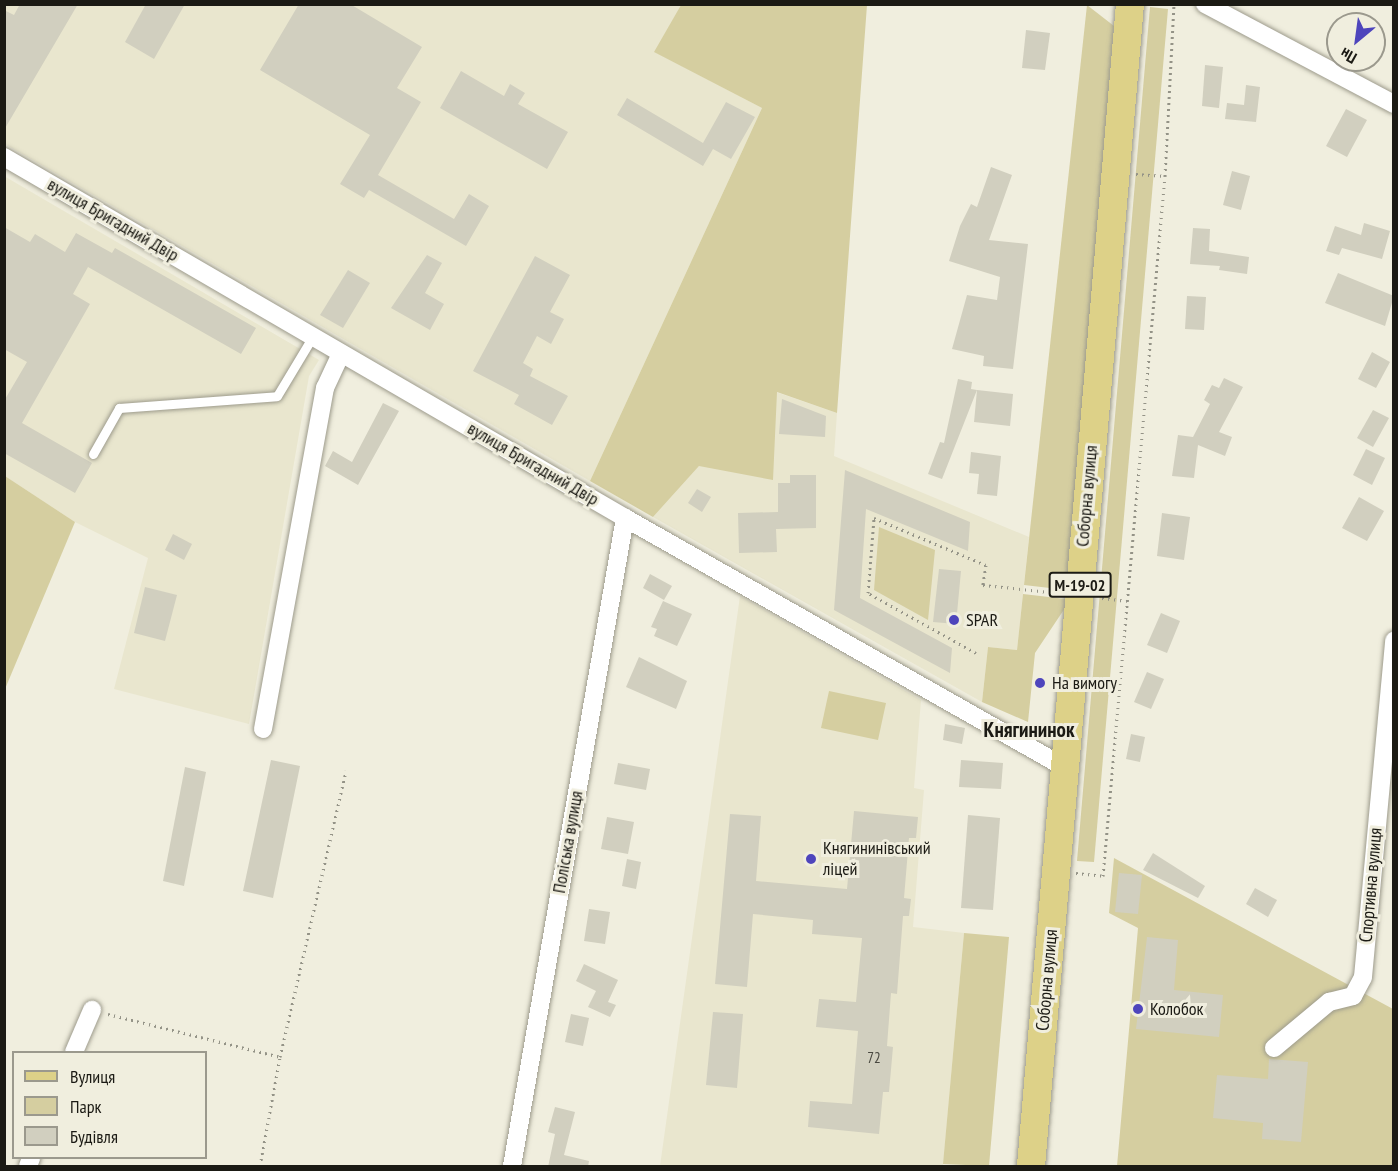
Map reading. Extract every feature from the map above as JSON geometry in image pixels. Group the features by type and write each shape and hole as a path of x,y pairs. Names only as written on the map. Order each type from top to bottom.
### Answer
{"main road":[{"name":"Соборна вулиця","path":"1031,1167 1130,4"}],"street":[{"path":"1205,4 1394,104"},
{"name":"вулиця Бригадний Двір","path":"4,158 625,518 1064,767"},
{"path":"262,729 325,388 341,353"},
{"name":"Поліська вулиця","path":"512,1167 625,518"},
{"name":"Спортивна вулиця","path":"1274,1048 1329,1002 1353,996 1363,977 1394,640"},
{"path":"75,1051 92,1010"}],"lane":[{"path":"93,454 119,408 277,396 313,336"}],"path":[{"path":"1056,871 1103,876 1164,176 1174,4"},
{"path":"1116,173 1164,176"},
{"path":"976,653 868,593 874,518 986,565 984,585 1127,601"},
{"path":"261,1167 280,1057 346,770"},
{"path":"92,1010 280,1057"}],"shaded area":[{"path":"5,4 681,5 655,52 762,108 590,481 5,144"},
{"path":"4,176 319,360 309,376 249,724 114,689 148,558 75,522 5,476"},
{"path":"776,392 837,413 834,456 1029,537 1017,650 988,647 982,702 653,517 699,466"},
{"name":"Княгининівський ліцей","path":"740,596 921,700 914,788 924,790 913,927 964,933 943,1166 660,1166"}],"green space":[{"path":"681,5 867,5 837,413 777,392 773,480 699,466 653,517 590,481 762,108 654,52"},
{"path":"1087,5 1114,26 1067,590 1024,585"},
{"path":"1150,7 1168,9 1094,862 1077,861"},
{"path":"5,476 75,522 5,689"},
{"path":"879,527 935,550 928,620 874,590"},
{"path":"1023,594 1066,599 1065,608 1035,653 1028,722 982,702 988,647 1017,650"},
{"path":"829,691 886,703 878,740 821,728"},
{"path":"1114,858 1393,1009 1393,1166 1117,1166 1138,928 1109,913"},
{"path":"964,933 1009,937 989,1166 943,1164"}],"building":[{"path":"20,4 78,4 4,130 4,10 14,15"},
{"path":"146,4 185,4 154,59 125,42"},
{"path":"299,4 350,4 422,47 397,88 421,102 378,175 454,219 469,194 489,206 466,246 369,190 364,198 340,184 370,135 260,70"},
{"path":"1026,30 1050,33 1045,70 1022,68"},
{"path":"1205,65 1223,67 1219,108 1202,106"},
{"path":"461,71 504,96 510,84 525,93 518,104 568,132 547,169 440,108"},
{"path":"1246,85 1260,87 1256,122 1225,119 1227,103 1244,105"},
{"path":"627,98 703,143 726,102 755,117 731,159 713,149 703,166 617,115"},
{"path":"1346,109 1367,120 1347,157 1326,146"},
{"path":"991,167 1012,175 989,240 1028,244 1013,369 983,366 984,356 952,349 967,295 997,300 1000,277 949,261 960,226 971,204 977,207"},
{"path":"1232,171 1250,176 1241,210 1223,205"},
{"path":"1364,223 1390,231 1382,259 1342,248 1339,255 1326,251 1335,226 1361,235"},
{"path":"4,227 30,242 35,234 65,252 76,233 112,253 115,248 256,328 241,354 88,267 73,294 90,304 22,423 92,463 75,493 4,453 4,401 27,362 4,349"},
{"path":"1193,228 1210,229 1209,251 1249,257 1247,274 1219,270 1220,266 1190,264"},
{"path":"427,255 442,263 425,293 444,304 430,330 391,308"},
{"path":"535,256 570,275 550,312 564,319 551,344 537,336 523,363 533,369 530,376 568,396 552,425 514,404 519,395 473,371"},
{"path":"348,270 370,283 343,328 320,315"},
{"path":"1338,273 1394,296 1385,326 1325,303"},
{"path":"1187,296 1206,297 1204,330 1185,329"},
{"path":"1372,352 1390,362 1376,388 1358,379"},
{"path":"1224,378 1243,387 1219,432 1232,437 1225,456 1198,445 1194,478 1172,476 1178,435 1193,437 1210,404 1204,400 1212,385 1219,388"},
{"path":"958,379 972,382 971,389 977,390 942,479 928,474 940,442 944,443"},
{"path":"977,390 1013,394 1010,426 974,422"},
{"path":"782,399 826,416 825,437 779,434"},
{"path":"383,403 399,411 358,485 325,466 333,451 352,462"},
{"path":"1373,410 1389,418 1373,447 1357,438"},
{"path":"1366,449 1385,458 1372,485 1353,475"},
{"path":"971,452 1001,456 997,496 977,494 979,474 969,473"},
{"path":"845,470 970,522 968,551 866,509 860,598 952,648 950,673 834,610"},
{"path":"790,475 816,475 816,528 776,529 777,552 739,553 738,513 778,512 778,483 790,483"},
{"path":"697,489 711,497 702,512 688,503"},
{"path":"1359,497 1384,511 1367,541 1342,528"},
{"path":"1162,513 1190,517 1184,560 1157,556"},
{"path":"173,534 192,544 184,560 165,550"},
{"path":"939,569 961,571 956,624 933,622"},
{"path":"650,574 672,586 664,600 643,588"},
{"path":"145,587 177,595 165,641 134,633"},
{"path":"663,601 692,614 677,646 654,636 657,629 651,627"},
{"path":"1161,613 1180,621 1167,653 1147,645"},
{"path":"639,657 687,681 676,709 626,687"},
{"path":"1147,672 1164,679 1151,709 1134,702"},
{"path":"945,724 965,728 962,744 943,740"},
{"path":"1131,734 1145,737 1140,762 1126,759"},
{"path":"271,760 300,766 273,898 243,891"},
{"path":"961,760 1003,763 1001,789 959,787"},
{"path":"618,763 650,769 646,790 614,784"},
{"path":"185,767 206,772 184,886 163,881"},
{"path":"854,811 918,817 916,838 909,838 904,898 911,899 909,916 903,916 897,994 891,993 887,1046 893,1047 889,1092 883,1092 879,1134 808,1127 810,1101 852,1104 858,1031 816,1027 819,999 856,1002 862,938 812,934 813,920 753,914 747,987 715,984 730,814 761,816 756,881 847,889"},
{"path":"968,815 1000,818 993,910 961,908"},
{"path":"607,817 634,822 628,854 601,849"},
{"path":"1153,853 1205,886 1198,898 1143,870"},
{"path":"627,859 641,862 636,889 622,886"},
{"path":"1119,873 1142,875 1138,914 1115,912"},
{"path":"1255,888 1277,900 1268,917 1246,904"},
{"path":"589,909 610,912 605,944 584,941"},
{"path":"1147,937 1178,940 1174,990 1223,995 1219,1037 1136,1029"},
{"path":"584,964 618,980 608,1002 616,1005 610,1017 588,1007 596,991 576,981"},
{"path":"713,1012 743,1014 737,1088 706,1085"},
{"path":"571,1014 589,1018 583,1046 565,1042"},
{"path":"1269,1059 1308,1062 1301,1142 1262,1139 1263,1123 1213,1118 1217,1075 1268,1079"},
{"path":"555,1107 575,1112 564,1155 589,1161 588,1167 548,1167 555,1134 548,1132"}],"place":[{"name":"SPAR","path":"954,620"},
{"name":"На вимогу","path":"1040,683"},
{"name":"Княгининівський ліцей","path":"811,859"},
{"name":"Колобок","path":"1138,1009"}],"district":[{"name":"Княгининок","path":"1029,730"}]}
